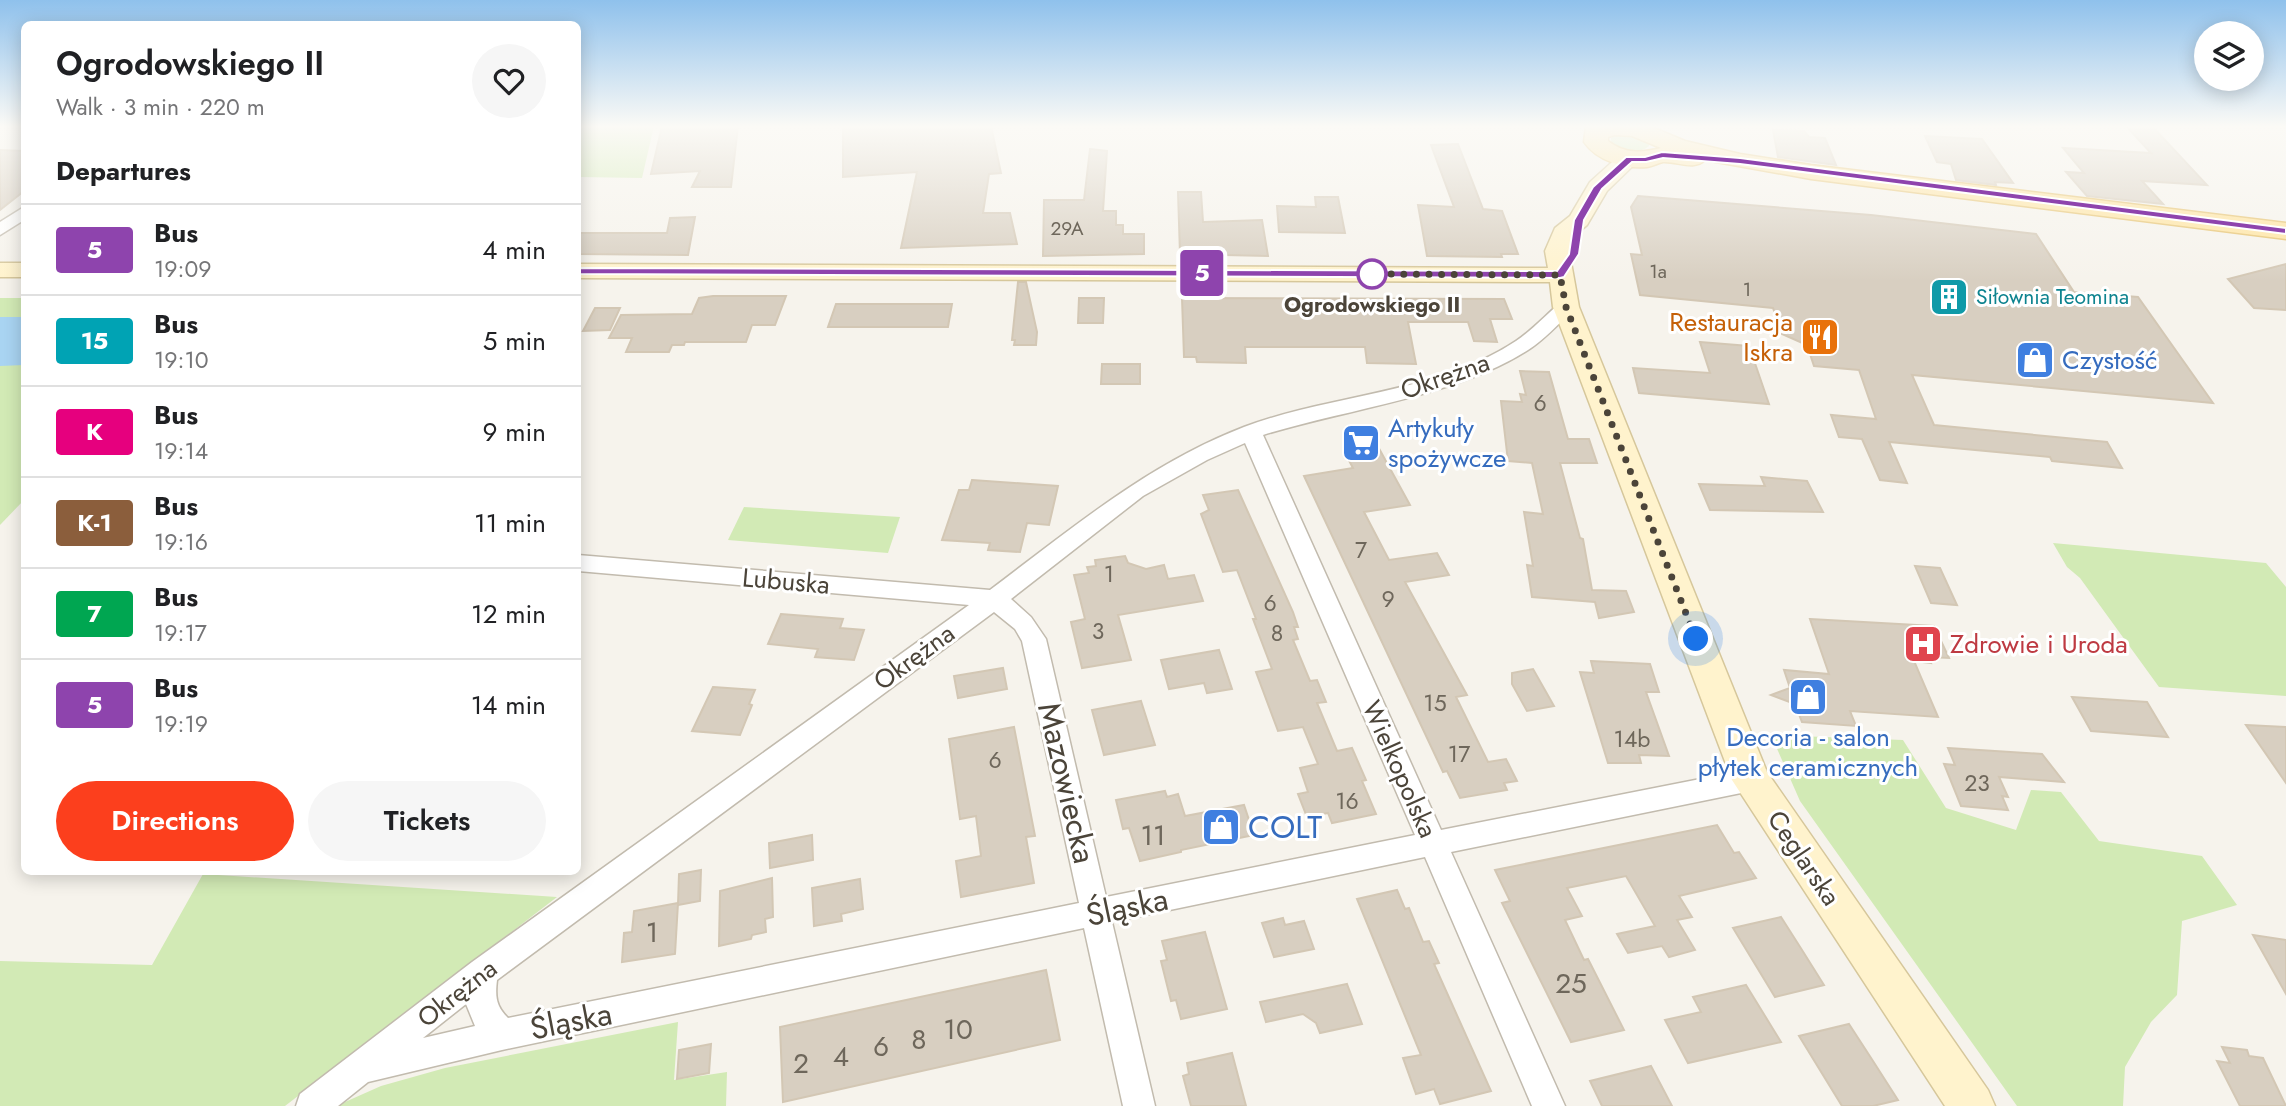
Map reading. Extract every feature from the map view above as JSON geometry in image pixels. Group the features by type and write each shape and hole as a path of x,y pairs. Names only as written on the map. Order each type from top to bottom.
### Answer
{"main road":[{"path":"1870,178 2286,231"}],"street":[{"path":"1598,178 1598,187"},
{"path":"581,271 1563,291 1574,254 1579,220 1598,187 1608,178"},
{"path":"0,230 21,214"},
{"path":"0,270 21,270"},
{"name":"Okrężna","path":"312,1106 482,972 995,599 1135,491 1200,454 1251,432 1442,381 1491,362 1523,345 1563,291"},
{"name":"Ceglarska","path":"1563,291 1751,780 1972,1106"},
{"name":"Wielkopolska","path":"1251,432 1549,1106"},
{"name":"Lubuska","path":"581,563 995,599"},
{"name":"Mazowiecka","path":"995,599 1023,623 1034,639 1139,1106"},
{"name":"Śląska","path":"362,1069 502,1035 1751,780"},
{"name":"Śląska","path":"482,972 478,1000 484,1017 502,1035"}],"green space":[{"path":"0,298 21,298 21,503 0,525"},
{"path":"744,507 900,517 888,553 728,540"},
{"path":"2053,543 2266,563 2286,587 2286,696 2159,687 2080,578 2067,567"},
{"path":"1771,735 1903,740 1946,808 2016,830 2031,790 2061,792 2099,841 2202,856 2237,905 2182,921 2177,995 2151,1022 2125,1067 2123,1106 2017,1106 1800,801"},
{"path":"202,875 557,897 285,1106 0,1106 0,961 152,965"},
{"path":"678,1022 674,1080 727,1072 726,1106 336,1106 381,1086 445,1068"}],"water":[{"path":"0,317 21,317 21,365 0,366"}],"building":[{"path":"0,178 21,178 21,193 0,210"},
{"path":"697,178 732,178 731,187 692,187"},
{"path":"916,178 988,178 983,213 1010,213 1017,244 901,248"},
{"path":"1087,178 1105,178 1103,211 1116,211 1116,225 1123,225 1123,234 1144,234 1144,254 1043,256 1044,200 1084,200"},
{"path":"1443,178 1471,178 1483,209 1502,211 1518,254 1501,254 1502,257 1427,256 1418,205 1454,207"},
{"path":"1955,178 2009,178 2013,183 1995,182 1996,185 1956,180"},
{"path":"2071,178 2200,178 2207,185 2142,181 2163,204 2087,196"},
{"path":"1178,192 1201,192 1203,222 1262,220 1268,256 1180,254"},
{"path":"1638,196 1871,215 2036,234 2074,292 2138,297 2213,403 1912,375 1934,425 2107,442 2122,468 2052,461 2050,457 1889,442 1907,483 1880,480 1862,439 1839,437 1831,415 1876,419 1859,370 1814,366 1807,345 1782,334 1773,308 1640,295 1631,254 1642,255 1631,207"},
{"path":"1315,197 1338,197 1345,233 1279,232 1277,206 1316,207"},
{"path":"695,217 688,255 581,254 581,233 667,233 670,218"},
{"path":"2286,264 2286,310 2254,308 2228,279"},
{"path":"1018,282 1026,282 1037,332 1036,345 1014,345 1015,340 1012,340"},
{"path":"786,296 775,325 752,325 746,342 685,342 684,345 672,345 669,352 626,352 632,338 609,338 621,315 692,314 699,298"},
{"path":"1079,298 1104,298 1103,323 1078,323"},
{"path":"1182,298 1504,299 1512,319 1490,319 1497,342 1474,341 1468,322 1408,322 1416,364 1367,363 1365,347 1245,347 1246,363 1197,362 1196,357 1184,357"},
{"path":"836,304 952,304 948,327 828,327"},
{"path":"595,308 620,308 610,330 583,331"},
{"path":"1700,342 1749,346 1769,404 1639,393 1633,368 1710,373"},
{"path":"1102,364 1140,364 1140,384 1101,384"},
{"path":"1520,371 1549,372 1568,439 1589,439 1597,463 1560,463 1580,538 1583,539 1592,590 1626,591 1634,612 1599,618 1595,602 1532,597 1527,565 1533,566 1524,512 1543,514 1532,463 1508,461 1501,401 1522,402 1520,394 1526,395"},
{"path":"1370,432 1410,505 1364,512 1389,560 1437,553 1449,575 1405,582 1467,695 1456,697 1488,762 1506,759 1517,781 1504,783 1507,790 1460,798 1447,771 1443,772 1304,476 1353,468 1346,455 1358,453 1349,436"},
{"path":"1761,477 1807,481 1823,512 1710,510 1699,484 1765,486"},
{"path":"972,480 1058,486 1049,525 1027,523 1020,552 988,550 990,543 942,540 959,490 969,490"},
{"path":"1238,490 1293,612 1298,627 1294,627 1298,639 1293,640 1310,681 1317,680 1326,702 1317,703 1337,751 1352,748 1366,780 1362,781 1376,814 1332,823 1328,813 1307,817 1298,794 1308,792 1300,768 1318,764 1303,727 1278,731 1256,672 1272,669 1253,619 1256,619 1237,570 1223,572 1201,514 1209,510 1203,495"},
{"path":"1125,556 1128,563 1146,569 1164,565 1168,579 1194,575 1203,601 1118,615 1131,660 1082,668 1071,622 1085,619 1074,575 1089,573 1087,567 1096,566 1095,560"},
{"path":"1915,566 1940,568 1957,605 1931,603"},
{"path":"781,614 843,619 840,628 864,630 854,660 815,657 818,649 768,644"},
{"path":"1810,619 1934,626 1949,658 1929,657 1931,663 1914,661 1938,717 1850,711 1856,726 1802,722 1795,704 1771,695 1790,688 1784,670 1829,674"},
{"path":"1219,650 1232,689 1207,693 1204,683 1169,689 1161,660"},
{"path":"1591,661 1650,664 1659,692 1646,692 1669,756 1639,755 1641,763 1608,763 1580,672 1594,673"},
{"path":"1003,668 1007,689 958,698 954,676"},
{"path":"1533,669 1554,706 1527,711 1512,684 1512,673"},
{"path":"713,687 755,690 740,735 692,731"},
{"path":"2072,697 2147,702 2168,737 2091,731"},
{"path":"1141,701 1155,745 1104,755 1092,710"},
{"path":"2246,725 2286,727 2286,783"},
{"path":"1014,727 1035,836 1026,837 1034,883 961,897 956,861 981,856 976,816 960,819 949,739"},
{"path":"1948,748 2042,754 2064,782 1999,777 2008,797 2002,796 2008,810 1961,806 1944,764 1955,765"},
{"path":"1165,791 1167,797 1178,794 1185,816 1244,805 1254,835 1140,861 1129,828 1123,829 1116,800"},
{"path":"1717,825 1734,853 1739,852 1756,878 1679,896 1692,917 1677,920 1695,950 1669,957 1662,946 1628,953 1617,934 1655,926 1626,876 1567,888 1582,916 1565,920 1584,960 1588,959 1624,1030 1571,1042 1502,903 1510,901 1495,870"},
{"path":"812,835 813,860 770,868 769,843"},
{"path":"701,870 700,901 678,905 679,874"},
{"path":"772,878 773,917 765,919 766,932 752,935 751,939 719,946 720,891"},
{"path":"860,879 863,909 841,914 842,921 814,926 812,888"},
{"path":"1397,890 1405,909 1409,908 1423,942 1429,941 1439,963 1434,964 1491,1091 1440,1104 1434,1089 1416,1094 1403,1058 1421,1055 1357,899"},
{"path":"678,903 675,954 622,962 624,933 632,932 634,911"},
{"path":"1781,917 1824,985 1775,997 1733,928"},
{"path":"1283,918 1285,925 1304,921 1314,949 1274,957 1262,923"},
{"path":"1205,932 1227,1009 1181,1019 1176,1000 1171,1001 1161,961 1167,960 1162,941"},
{"path":"2253,935 2286,940 2286,994"},
{"path":"1046,970 1060,1040 783,1102 780,1027"},
{"path":"1347,984 1362,1024 1320,1033 1316,1023 1303,1014 1266,1022 1260,1002"},
{"path":"1746,985 1781,1042 1688,1063 1665,1020 1701,1012 1693,997"},
{"path":"1849,1024 1898,1100 1873,1106 1842,1106 1799,1036"},
{"path":"711,1044 709,1073 677,1079 679,1050"},
{"path":"2222,1047 2247,1050 2249,1056 2263,1058 2286,1106 2240,1106 2217,1061 2230,1063"},
{"path":"1232,1053 1246,1106 1191,1106 1183,1076 1189,1074 1187,1063"},
{"path":"1651,1066 1672,1106 1602,1106 1590,1081"}],"bus line":[{"name":"5","path":"581,271 1560,275 1574,254 1579,220 1598,187 1610,178"},
{"name":"5","path":"1852,178 2286,231"}],"place":[{"name":"Ogrodowskiego II","path":"1372,274"},
{"name":"Siłownia Teomina","path":"1949,297"},
{"name":"Restauracja Iskra","path":"1820,337"},
{"name":"Czystość","path":"2035,360"},
{"name":"Artykuły spożywcze","path":"1361,443"},
{"name":"Zdrowie i Uroda","path":"1923,644"},
{"name":"Decoria - salon płytek ceramicznych","path":"1808,697"},
{"name":"COLT","path":"1221,827"}],"route":[{"path":"1372,274 1369,274 1560,275 1566,307 1696,639"}]}
